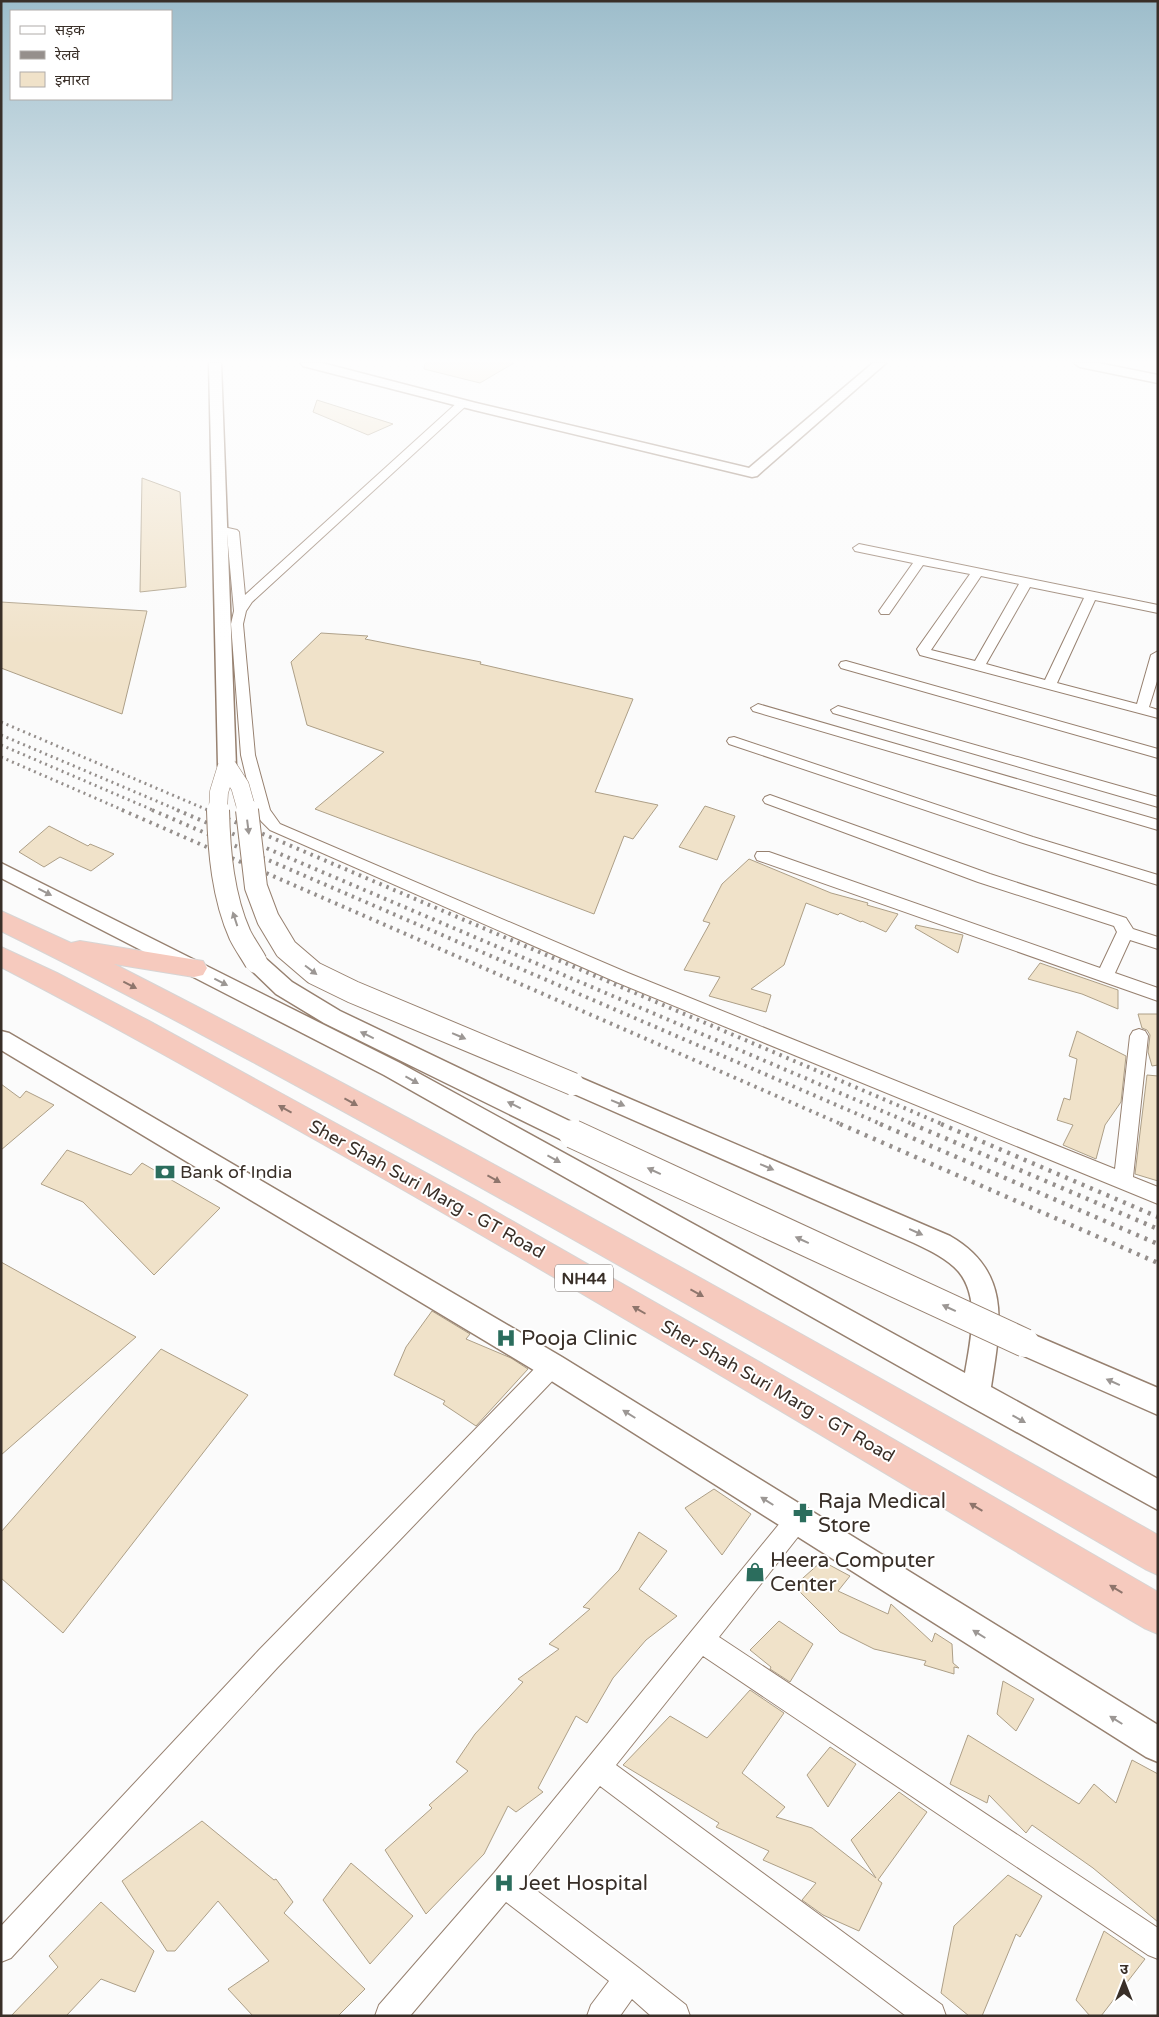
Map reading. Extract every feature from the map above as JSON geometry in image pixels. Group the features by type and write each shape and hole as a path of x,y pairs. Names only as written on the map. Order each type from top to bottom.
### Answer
{"highway":[{"name":"NH44","path":"1,920 256,1050 507,1186 812,1357 1158,1556"},
{"path":"56,947 194,968"},
{"name":"Sher Shah Suri Marg - GT Road","path":"1,956 228,1077 488,1223 787,1395 1158,1614"}],"street":[{"path":"217,457 227,766 220,789 218,805 223,868 230,905 239,933 256,962 284,988 332,1018 573,1134 1158,1402"},
{"path":"240,610 247,600 403,457"},
{"path":"686,457 752,473 770,457"},
{"path":"219,529 233,532 240,610 237,624 238,643 248,755 262,810 266,818 275,827 430,896 738,1026 1158,1196"},
{"path":"859,548 1158,610"},
{"path":"885,611 920,561"},
{"path":"977,573 924,649 927,652 1158,714"},
{"path":"978,667 1026,583"},
{"path":"1049,685 1091,596"},
{"path":"1142,709 1158,655"},
{"path":"846,665 1158,754"},
{"path":"758,708 1158,825"},
{"path":"838,710 1158,802"},
{"path":"734,741 1028,840 1158,880"},
{"path":"227,766 240,786 246,805 256,887 268,919 286,949 314,973 353,992 573,1084 923,1235 951,1249 968,1265 979,1283 984,1300 985,1323 976,1395"},
{"path":"770,800 984,878 1120,922 1125,932 1105,976"},
{"path":"763,856 1158,995"},
{"path":"1,870 392,1069 1158,1495"},
{"path":"1125,932 1158,943"},
{"path":"1123,1181 1139,1036"},
{"path":"1,1039 552,1366 1158,1746"},
{"path":"1,1948 268,1659 552,1366"},
{"path":"390,2016 504,1882 797,1520"},
{"path":"700,1640 1158,1945"},
{"path":"598,1767 931,2016"},
{"path":"504,1882 629,1978 675,2016"},
{"path":"602,2016 629,1978"}],"building":[{"path":"142,478 180,492 186,587 140,592"},
{"path":"1,602 147,611 122,714 1,668"},
{"path":"321,633 368,636 365,639 481,662 480,664 633,699 595,792 658,805 633,839 624,836 594,914 315,809 384,752 307,725 291,662"},
{"path":"705,806 735,816 717,860 679,847"},
{"path":"49,826 88,846 90,844 114,854 91,871 60,857 44,867 19,852"},
{"path":"749,859 831,893 868,903 867,905 898,914 886,932 840,913 838,915 806,903 784,965 751,989 771,995 766,1012 709,996 720,977 684,970 710,923 703,921 722,884"},
{"path":"916,925 963,935 958,953 915,928"},
{"path":"1040,963 1118,990 1118,1009 1082,994 1028,979"},
{"path":"1138,1014 1158,1014 1158,1065 1152,1066 1148,1052 1150,1035 1147,1030 1142,1028"},
{"path":"1077,1031 1126,1056 1121,1102 1105,1125 1096,1159 1063,1145 1073,1125 1057,1120 1064,1098 1070,1100 1077,1059 1069,1056"},
{"path":"1147,1075 1158,1076 1158,1181 1135,1174"},
{"path":"1,1084 20,1098 26,1091 54,1105 1,1150"},
{"path":"67,1150 131,1175 142,1163 220,1208 154,1275 83,1202 41,1184"},
{"path":"1,1262 136,1337 1,1455"},
{"path":"432,1311 470,1334 466,1339 511,1358 528,1369 476,1426 443,1404 445,1401 394,1375 406,1347"},
{"path":"161,1349 248,1395 63,1633 1,1578 1,1532"},
{"path":"714,1489 751,1514 722,1555 685,1508"},
{"path":"639,1532 667,1551 639,1589 677,1616 646,1640 613,1678 587,1723 576,1716 538,1788 543,1792 516,1812 508,1806 484,1854 426,1914 385,1850 432,1808 429,1805 468,1771 456,1762 475,1734 523,1682 518,1679 559,1649 549,1644 590,1609 583,1607 619,1570"},
{"path":"822,1561 850,1576 838,1591 888,1614 891,1604 932,1642 935,1633 952,1644 953,1663 959,1668 954,1667 954,1674 924,1665 926,1661 874,1649 840,1632 794,1586"},
{"path":"779,1621 813,1644 790,1682 770,1669 771,1667 750,1650"},
{"path":"1003,1681 1034,1699 1016,1731 997,1714"},
{"path":"750,1690 784,1713 742,1773 785,1807 776,1817 812,1828 876,1878 851,1840 899,1792 927,1812 878,1880 882,1883 859,1931 823,1915 802,1900 816,1883 763,1860 769,1851 716,1827 719,1823 623,1765 670,1716 707,1738"},
{"path":"968,1735 1079,1804 1094,1784 1116,1803 1132,1760 1158,1774 1158,1922 1093,1868 1032,1825 1026,1833 989,1795 987,1803 950,1784"},
{"path":"830,1747 856,1764 828,1807 807,1775"},
{"path":"202,1821 274,1880 276,1879 293,1902 284,1913 365,1989 338,2016 253,2016 228,1989 269,1961 218,1901 175,1951 167,1951 122,1881"},
{"path":"351,1863 413,1916 370,1964 323,1900"},
{"path":"1008,1875 1042,1896 1020,1937 1016,1934 982,2016 969,2016 941,1993 954,1926"},
{"path":"101,1902 154,1951 135,1992 101,1979 66,2016 11,2016 58,1967 49,1956"},
{"path":"1104,1931 1145,1959 1101,2016 1090,2016 1076,2000"}],"railway":[{"path":"1,722 210,811"},
{"path":"1,735 180,811"},
{"path":"1,745 155,811"},
{"path":"1,757 125,811"},
{"path":"122,810 843,1125"},
{"path":"152,810 883,1125"},
{"path":"177,810 915,1125"},
{"path":"207,810 944,1125"},
{"path":"840,1124 1158,1263"},
{"path":"880,1124 1158,1244"},
{"path":"912,1124 1158,1229"},
{"path":"941,1124 1158,1217"}],"place":[{"name":"Bank of India","path":"165,1172"},
{"name":"Pooja Clinic","path":"506,1338"},
{"name":"Raja Medical Store","path":"803,1513"},
{"name":"Heera Computer Center","path":"755,1572"},
{"name":"Jeet Hospital","path":"504,1883"}]}
